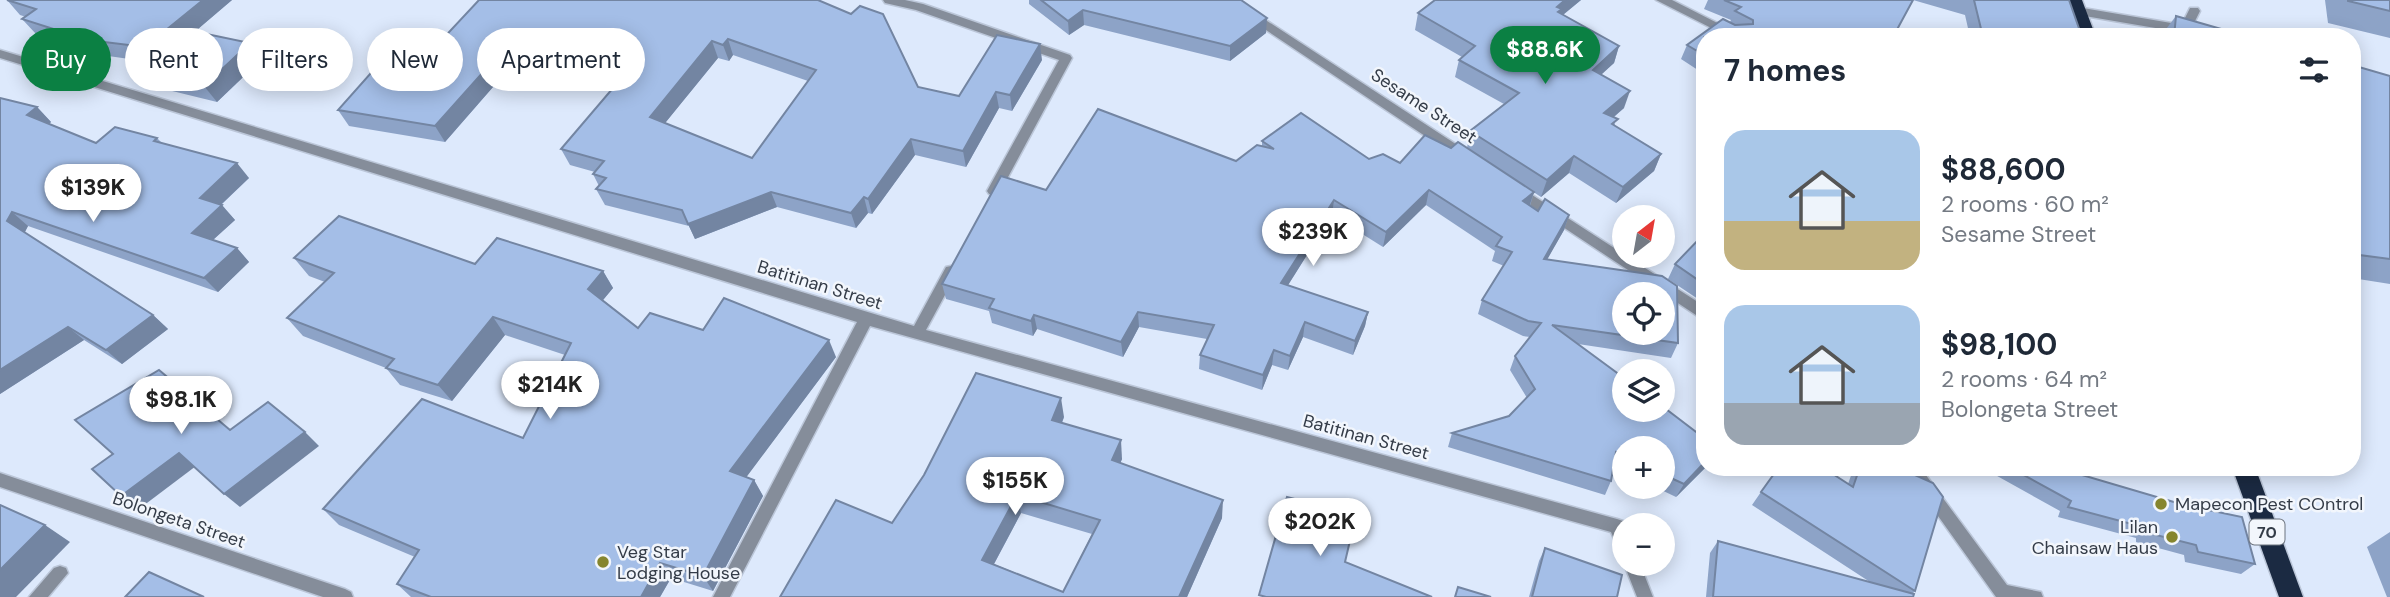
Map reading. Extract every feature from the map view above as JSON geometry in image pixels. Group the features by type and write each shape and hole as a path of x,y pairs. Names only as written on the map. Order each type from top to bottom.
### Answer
{"highway":[{"path":"2075,6 2084,28"},
{"name":"70","path":"2246,476 2291,597"}],"street":[{"path":"889,0 921,3 1066,58 988,202"},
{"name":"Sesame Street","path":"1227,0 1483,168"},
{"path":"1662,0 1720,28"},
{"path":"2075,6 2179,28 2189,22 2194,10"},
{"name":"Batitinan Street","path":"0,54 917,334 1612,525"},
{"path":"1507,183 1696,308"},
{"path":"917,334 956,262"},
{"path":"720,597 866,319"},
{"path":"1918,476 2002,592 2035,597"},
{"name":"Bolongeta Street","path":"0,480 345,597"},
{"path":"37,597 60,573"},
{"path":"1637,576 1645,597"}],"building":[{"path":"7,0 203,0 168,28 125,28 125,45 111,43 111,28 50,28 22,19 36,9"},
{"path":"479,0 818,0 851,14 860,6 883,14 918,87 959,96 997,35 1040,44 1010,95 996,92 963,151 911,139 868,199 864,197 851,213 771,192 688,224 682,210 596,189 606,178 593,174 604,161 561,149 611,91 645,91 645,28 477,28 477,79 435,126 338,110 367,77 367,91 463,91 463,28 453,28","holes":["728,39 816,70 752,158 650,117 712,41 723,45"]},
{"path":"1041,0 1241,0 1267,18 1230,46 1083,10 1068,21"},
{"path":"1435,0 1565,0 1557,7 1562,9 1558,12 1619,46 1593,70 1630,91 1604,113 1618,119 1612,124 1661,154 1623,187 1574,156 1547,180 1470,131 1519,93 1459,60 1475,46 1418,13"},
{"path":"1724,0 1913,0 1898,28 1711,28 1723,19 1735,25 1753,24 1753,20 1735,11 1741,7"},
{"path":"1974,0 2069,0 2079,28 1981,28"},
{"path":"2390,0 2390,11 2348,1"},
{"path":"2176,16 2218,28 2175,28"},
{"path":"223,37 237,40 237,55 223,68"},
{"path":"1696,38 1696,50 1687,45"},
{"path":"2361,68 2390,76 2390,259 2361,255"},
{"path":"0,98 37,107 27,115 96,143 115,127 157,138 154,141 237,163 200,198 222,205 192,233 237,248 204,278 12,212 7,221 153,315 106,350 68,327 0,370"},
{"path":"1098,109 1236,161 1257,145 1274,149 1262,141 1301,113 1369,159 1383,154 1400,163 1425,135 1451,148 1458,142 1534,192 1523,201 1538,211 1545,199 1569,215 1544,259 1662,276 1671,282 1612,282 1612,334 1552,325 1612,369 1612,422 1675,422 1675,416 1696,432 1696,471 1684,484 1675,480 1675,436 1612,436 1611,481 1452,433 1509,416 1535,389 1515,356 1541,323 1528,321 1482,300 1512,252 1496,246 1502,237 1429,190 1386,232 1334,200 1281,283 1368,312 1355,341 1305,322 1290,356 1274,350 1263,375 1200,355 1214,325 1138,312 1121,342 1034,315 1031,321 989,308 994,299 942,284 1001,176 1046,190"},
{"path":"339,216 475,264 497,238 603,271 588,289 638,328 650,313 703,330 724,298 829,340 730,471 754,480 703,576 660,563 641,597 431,597 397,584 419,550 323,509 422,399 523,438 571,343 493,317 438,385 386,368 394,359 287,318 334,273 294,258"},
{"path":"1696,242 1696,278 1675,264"},
{"path":"1675,285 1677,286 1678,343 1675,343"},
{"path":"159,370 230,430 268,402 305,432 224,494 179,453 121,496 92,469 113,454 75,420"},
{"path":"976,373 1061,398 1052,420 1121,440 1112,460 1223,500 1179,597 780,597 836,500 892,523 924,475","holes":["1017,495 1100,520 1063,592 982,560"]},
{"path":"1773,476 1836,476 1853,487 1857,476 1917,476 1933,483 1943,497 1915,591 1761,492"},
{"path":"2025,476 2086,476 2184,505 2242,517 2255,564 2198,552 2196,545 2148,533 2147,528 2068,507 2071,501"},
{"path":"1287,497 1356,515 1345,562 1432,597 1259,595"},
{"path":"0,505 45,525 0,570"},
{"path":"1718,541 1914,594 1913,597 1713,597"},
{"path":"1545,548 1612,571 1612,576 1622,576 1617,597 1532,597"},
{"path":"149,572 204,597 125,597"},
{"path":"1458,587 1491,597 1455,597"}],"place":[{"name":"Mapecon Pest COntrol","path":"2161,504"},
{"name":"Lilan Chainsaw Haus","path":"2172,537"},
{"name":"Veg Star Lodging House","path":"603,562"}]}
